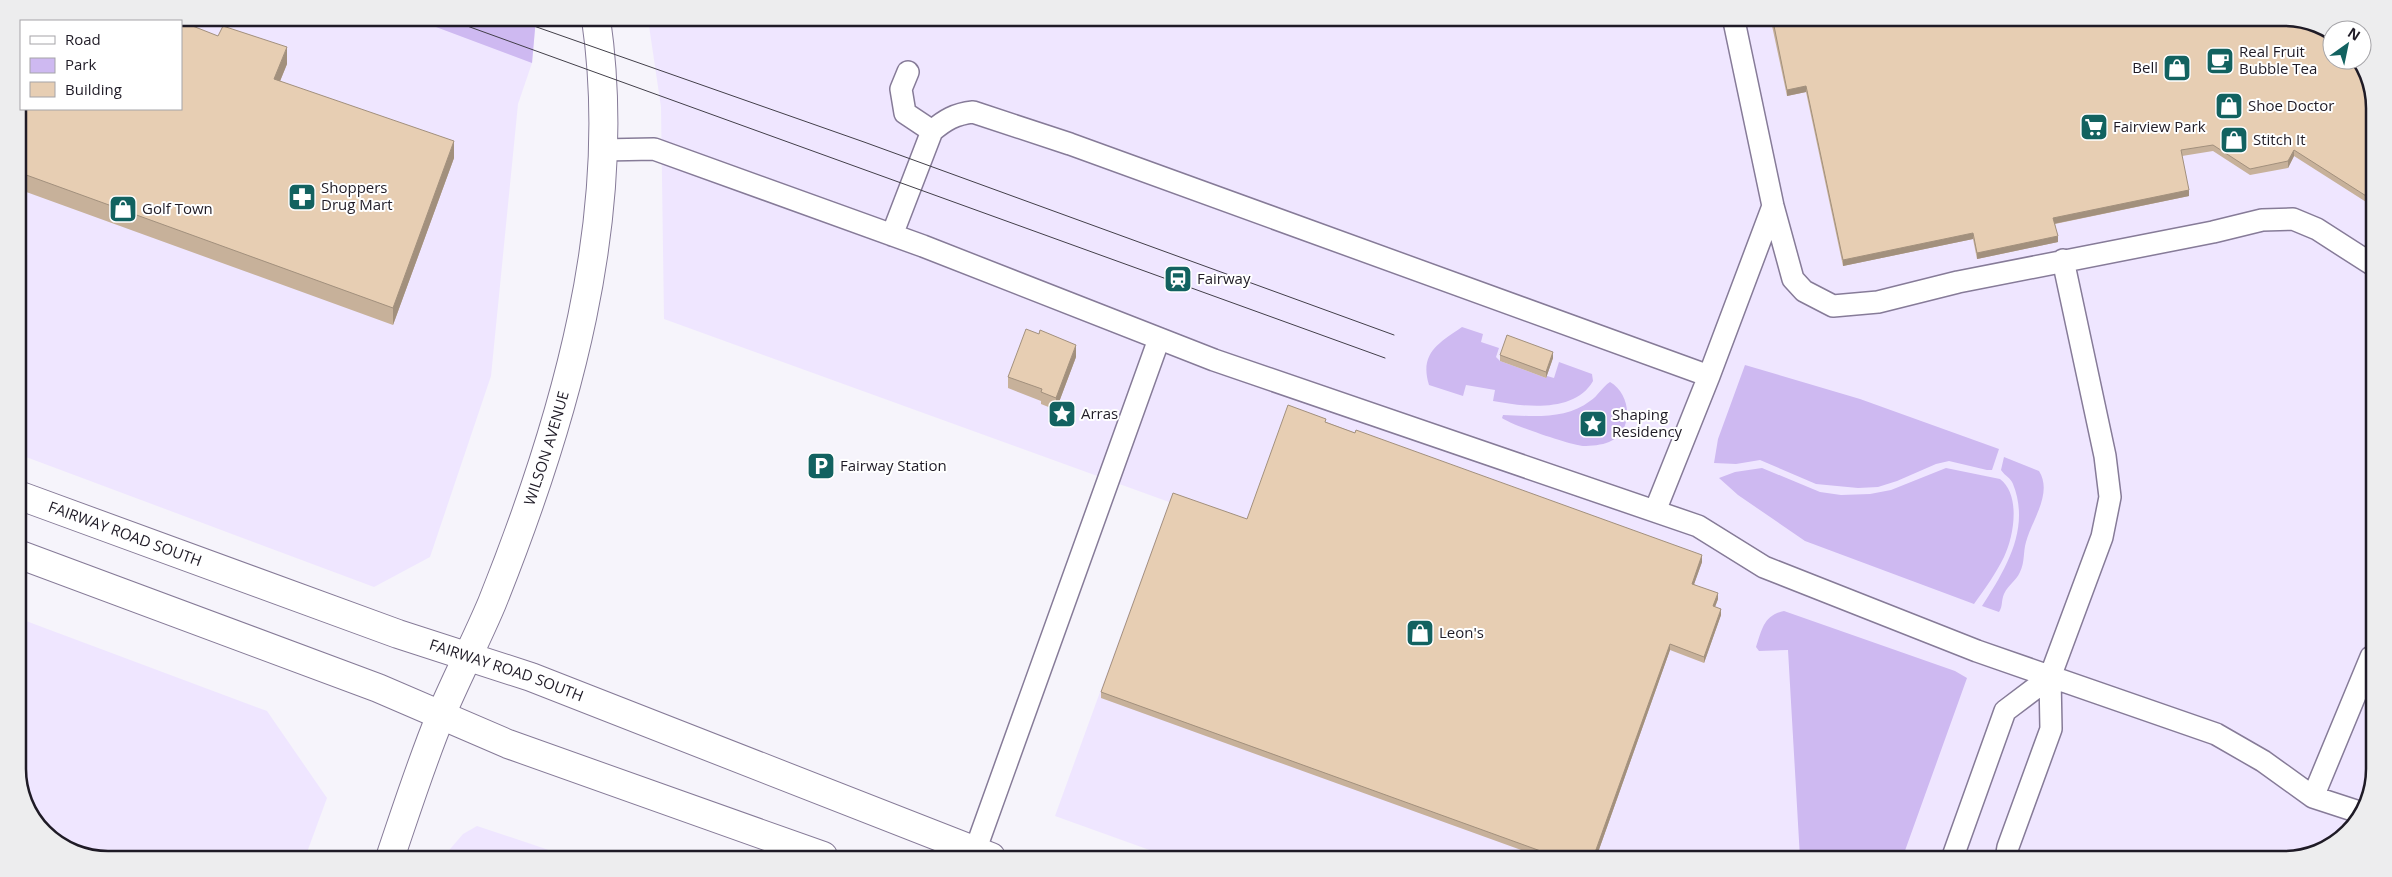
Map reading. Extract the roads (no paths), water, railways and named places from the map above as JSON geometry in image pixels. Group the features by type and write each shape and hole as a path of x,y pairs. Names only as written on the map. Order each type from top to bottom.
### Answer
{"main road":[{"name":"WILSON AVENUE","path":"392,851 441,716 491,604 531,498 564,396 594,261 602,150 602,74 597,26"},
{"name":"FAIRWAY ROAD SOUTH","path":"26,498 467,657 530,677 975,851"},
{"path":"26,557 378,688 508,744 809,851"}],"lane":[{"path":"1735,26 1773,206 1793,279 1804,291 1834,306 1878,302 1958,282 2212,232 2262,220 2293,219 2317,229 2366,260"},
{"path":"908,72 901,89 905,113 932,132"},
{"path":"892,235 932,132 945,120 959,114 973,112 986,115 1709,376"},
{"path":"602,150 654,149 892,235 1239,368 1698,526 1764,567 1977,651 2216,734 2263,761 2313,797 2355,811"},
{"path":"1655,511 1709,376 1773,206"},
{"path":"2007,851 2051,729 2050,677 2102,537 2110,497 2105,456 2063,260"},
{"path":"984,851 1159,338"},
{"path":"2313,797 2366,666"},
{"path":"1955,851 2005,711 2050,677"}],"tram line":[{"path":"467,26 1385,358"},
{"path":"534,26 864,142 1394,335"}],"place":[{"name":"Real Fruit Bubble Tea","path":"2220,61"},
{"name":"Bell","path":"2177,68"},
{"name":"Shoe Doctor","path":"2229,106"},
{"name":"Fairview Park","path":"2094,127"},
{"name":"Stitch It","path":"2234,140"},
{"name":"Shoppers Drug Mart","path":"302,197"},
{"name":"Golf Town","path":"123,209"},
{"name":"Fairway","path":"1178,279"},
{"name":"Arras","path":"1062,414"},
{"name":"Shaping Residency","path":"1593,424"},
{"name":"Fairway Station","path":"821,466"},
{"name":"Leon's","path":"1420,633"}]}
